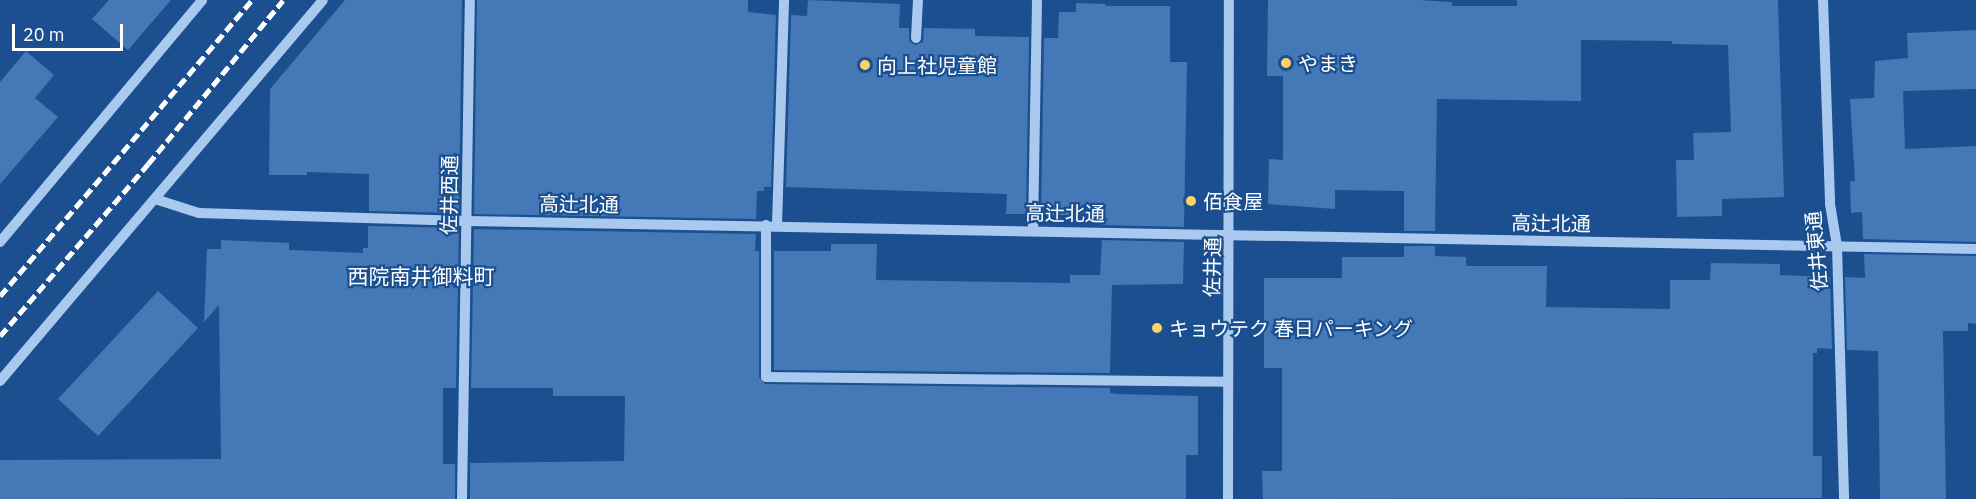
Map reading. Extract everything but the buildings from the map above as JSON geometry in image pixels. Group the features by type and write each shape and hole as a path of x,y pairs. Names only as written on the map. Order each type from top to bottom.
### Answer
{"street":[{"path":"0,381 323,0"},
{"name":"佐井西通","path":"462,499 470,0"},
{"path":"784,0 771,225 766,377 1227,382"},
{"path":"916,38 918,0"},
{"path":"1033,230 1037,0"},
{"name":"佐井通","path":"1228,499 1229,0"},
{"name":"佐井東通","path":"1823,0 1830,204 1837,246 1844,499"},
{"path":"0,242 198,2"},
{"name":"高辻北通","path":"155,199 199,213 467,221 1976,249"}],"railway":[{"path":"0,296 252,0"},
{"path":"0,336 148,164 283,0"}],"place":[{"name":"やまき","path":"1286,63"},
{"name":"向上社児童館","path":"865,65"},
{"name":"佰食屋","path":"1191,201"},
{"name":"キョウテク 春日パーキング","path":"1157,328"}],"district":[{"name":"西院南井御料町","path":"421,276"}]}
